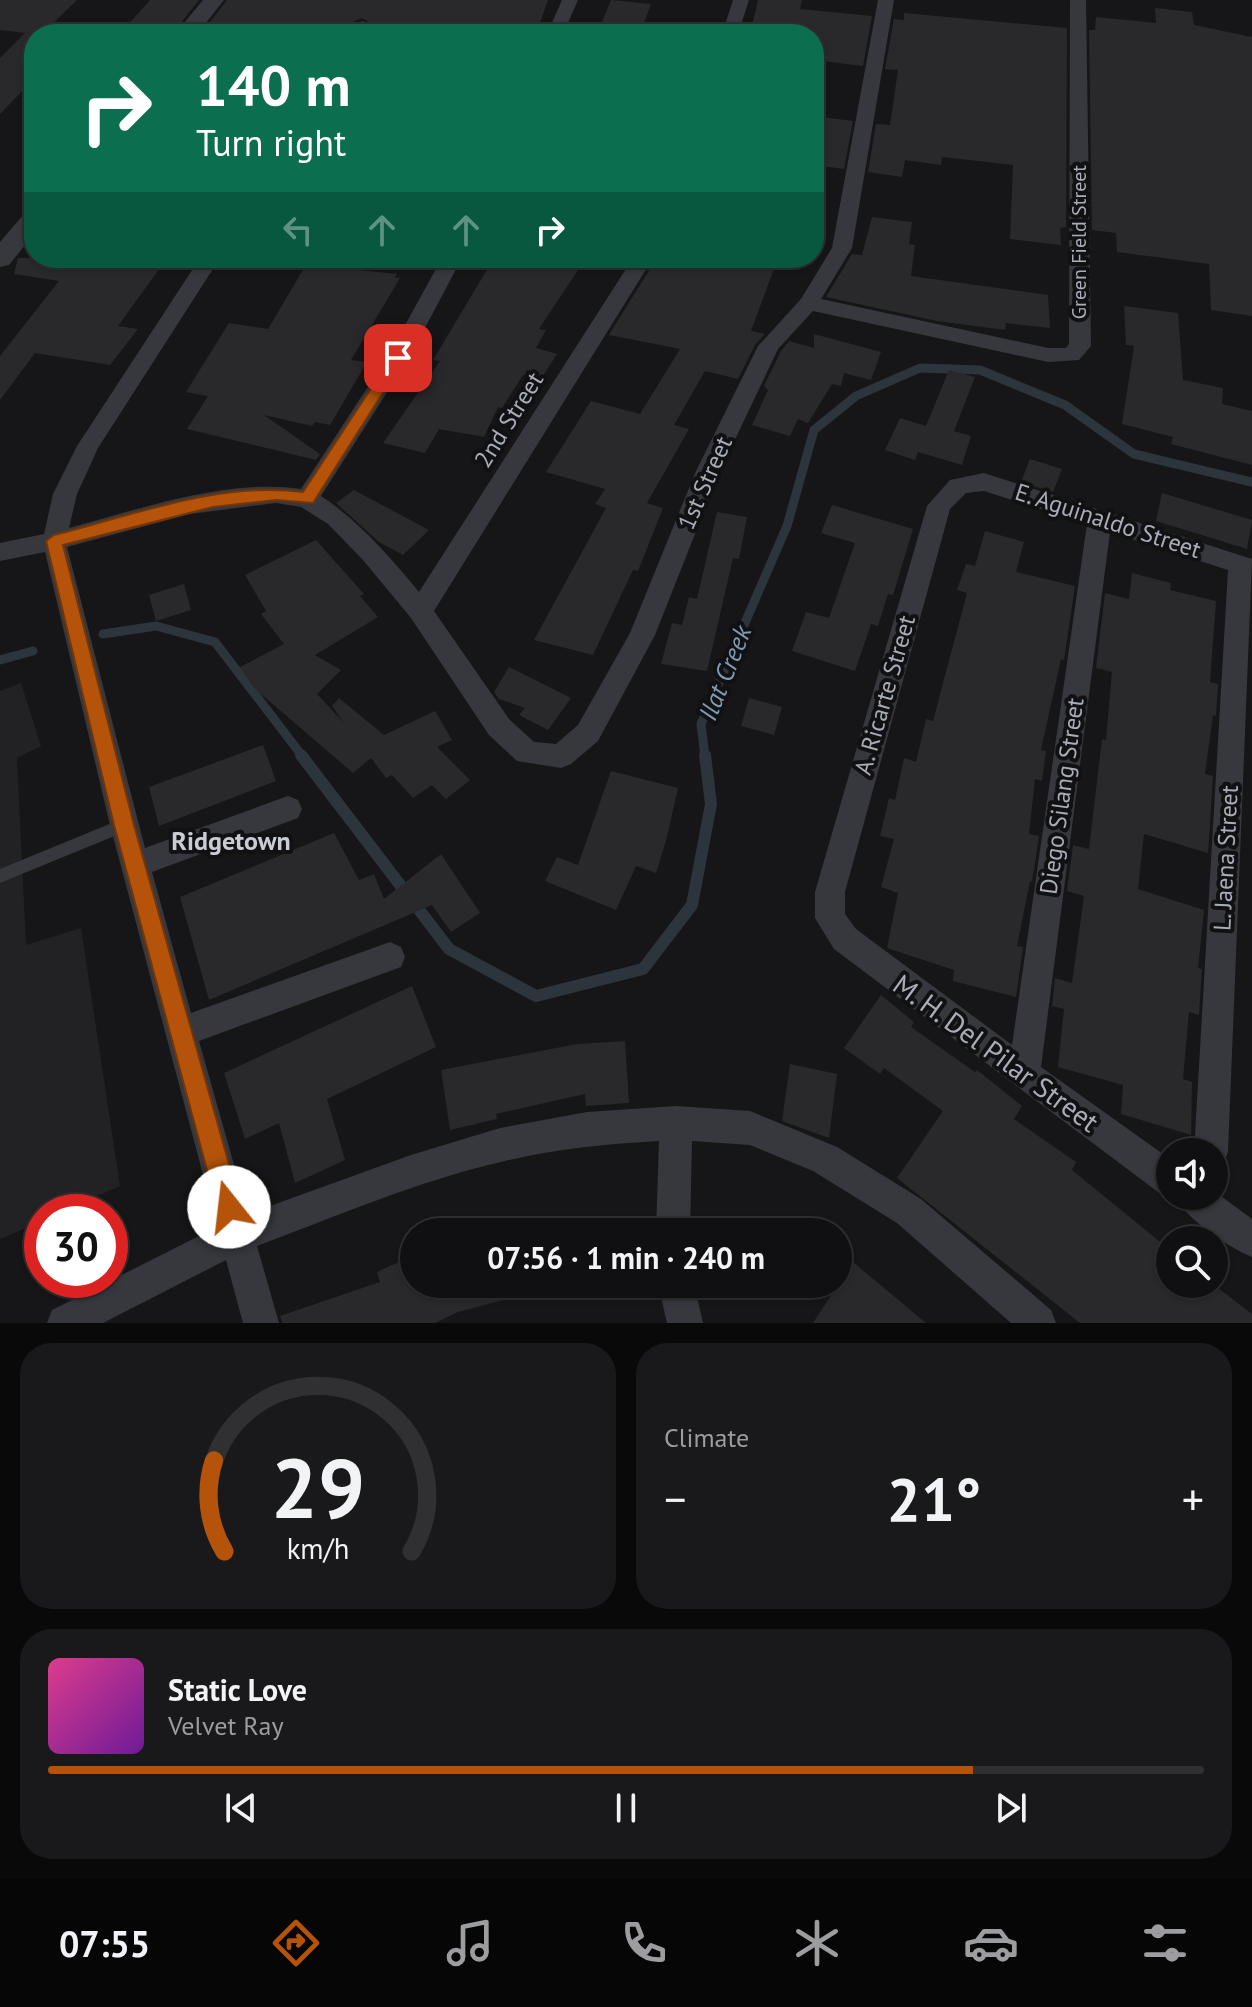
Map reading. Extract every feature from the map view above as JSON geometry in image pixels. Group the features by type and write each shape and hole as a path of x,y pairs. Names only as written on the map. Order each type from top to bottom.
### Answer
{"street":[{"path":"194,24 214,0"},
{"path":"559,24 570,0"},
{"path":"733,24 741,0"},
{"name":"1st Street","path":"307,499 336,518 372,553 420,611 499,727 527,753 561,756 588,733 642,635 708,471 769,346 808,303 842,248 886,0"},
{"name":"Green Field Street","path":"808,303 1048,355 1071,355 1080,346 1078,0"},
{"path":"0,259 24,230"},
{"path":"204,268 88,446 65,494 54,541 179,1033 261,1323"},
{"path":"0,552 220,500 276,494 307,499 398,358 447,268"},
{"name":"2nd Street","path":"420,611 637,268"},
{"name":"E. Aguinaldo Street","path":"963,482 984,482 1007,488 1247,566"},
{"name":"A. Ricarte Street","path":"830,918 830,892 839,857 939,506 963,482"},
{"name":"Diego Silang Street","path":"1024,1074 1100,518"},
{"name":"L. Jaena Street","path":"1212,1138 1247,566"},
{"path":"137,864 288,809"},
{"name":"M. H. Del Pilar Street","path":"830,918 845,939 869,958 1156,1170"},
{"path":"179,1033 390,957"},
{"path":"673,1218 676,1123"},
{"path":"65,1323 237,1236 411,1172 500,1145 587,1129 676,1123 750,1128 825,1159 909,1211 1038,1323"},
{"path":"1215,1210 1252,1240"},
{"path":"679,1298 685,1323"}],"lane":[{"path":"0,876 124,825"}],"shaded area":[{"path":"21,683 41,746 17,758 26,945 81,928 120,1186 102,1194 24,1194 24,1229 0,1239 0,691"}],"building":[{"path":"0,0 77,0 52,24 24,24 24,33 0,30"},
{"path":"150,0 199,0 180,24 129,24"},
{"path":"227,0 548,0 540,24 372,24 362,18 353,24 208,24"},
{"path":"611,0 651,4 644,24 601,24"},
{"path":"758,0 802,0 800,9 872,16 863,66 824,61 824,24 752,24"},
{"path":"1155,8 1192,12 1194,25 1252,37 1252,316 1211,310 1209,264 1117,252 1116,233 1092,230 1089,30 1095,30 1096,17 1156,23"},
{"path":"904,13 1067,28 1066,227 1060,228 1061,245 1010,239 1013,165 942,157 941,165 905,160 902,177 868,172 876,124 890,125 898,70 885,69 894,19 904,20"},
{"path":"24,34 24,89 0,114 0,58"},
{"path":"824,117 853,121 844,169 824,166"},
{"path":"872,217 912,222 909,244 915,245 911,276 1048,295 1050,328 1006,323 1005,330 937,321 826,297 852,254 862,255"},
{"path":"18,258 24,258 24,268 160,268 118,326 138,329 110,365 35,353 0,400 0,356 59,281 14,274"},
{"path":"304,268 361,268 397,274 395,278 400,278 351,360 367,362 330,425 315,422 312,426 264,415 320,454 316,460 187,429 208,396 186,392 229,323 268,329"},
{"path":"488,268 578,270 539,329 546,330 536,348 557,354 541,379 523,375 502,408 498,407 484,437 439,429 425,453 383,443 440,361 433,360"},
{"path":"651,268 774,268 751,331 765,334 755,345 738,379 705,371 674,425 689,429 647,503 663,508 638,571 633,570 593,655 534,640 606,508 595,504 605,489 546,472 591,401 640,414 680,349 610,333"},
{"path":"1124,306 1178,313 1183,380 1223,388 1222,404 1252,411 1252,465 1171,444 1173,437 1122,424 1134,346 1126,345"},
{"path":"814,334 881,352 871,380 844,373 841,386 832,384 808,423 798,419 790,436 752,425 768,390 764,386 781,351 789,341 814,348"},
{"path":"949,370 975,377 954,431 971,436 962,465 918,452 915,460 885,450 900,418 926,426"},
{"path":"1030,459 1062,469 1053,492 1021,482"},
{"path":"354,490 429,530 403,555 379,542 336,503"},
{"path":"1162,493 1252,520 1247,549 1156,521"},
{"path":"832,505 913,529 893,595 888,594 878,626 871,624 855,671 792,651 806,612 829,618 855,543 821,533"},
{"path":"717,512 747,517 739,559 733,558 707,671 661,664 672,623 682,625 689,597 697,599"},
{"path":"985,531 1024,542 1016,572 1075,586 1064,660 1061,659 1041,750 1046,751 1042,781 1035,779 1029,834 1039,836 1017,946 1023,947 1016,997 953,981 954,970 887,948 898,893 881,887 894,839 880,836 889,798 895,800 904,758 916,762 926,719 933,721 967,593 957,590 966,564 975,566"},
{"path":"316,540 364,594 360,596 378,617 315,655 341,670 317,694 344,723 332,706 339,698 384,735 435,711 452,740 437,747 470,780 446,799 432,785 413,798 392,775 386,778 371,758 353,773 254,688 240,667 284,644 261,614 266,611 245,575"},
{"path":"1132,573 1171,583 1170,590 1216,601 1210,682 1218,684 1216,716 1213,715 1205,774 1213,776 1208,853 1144,834 1138,889 1204,910 1198,968 1202,969 1199,1015 1189,1012 1183,1079 1192,1082 1191,1135 1121,1114 1123,1085 1058,1067 1064,1009 1052,1006 1055,978 1072,983 1084,896 1067,891 1073,845 1089,849 1102,739 1106,740 1112,672 1096,668 1105,593 1129,599"},
{"path":"184,584 191,610 156,621 149,595"},
{"path":"509,667 571,698 548,730 519,715 525,708 499,699 494,692"},
{"path":"749,698 782,707 774,735 741,726"},
{"path":"263,745 276,781 159,826 149,787"},
{"path":"611,771 678,788 656,873 636,866 616,910 545,881 557,857 578,865"},
{"path":"334,833 359,880 374,874 384,899 441,854 480,913 451,932 432,905 209,1000 180,897"},
{"path":"412,986 436,1047 327,1099 345,1160 295,1183 279,1123 245,1139 224,1073"},
{"path":"881,995 914,1022 911,1027 975,1072 977,1070 1022,1106 1014,1119 1076,1162 1072,1170 1156,1239 1156,1298 1228,1298 1228,1296 1252,1314 1252,1323 1080,1323 897,1178 943,1111 884,1068 880,1074 844,1048"},
{"path":"625,1041 629,1103 586,1106 585,1094 496,1114 497,1119 450,1130 441,1070 577,1044"},
{"path":"790,1064 837,1074 829,1138 782,1121"},
{"path":"400,1261 400,1298 511,1298 458,1312 435,1323 282,1323 280,1316 380,1282 377,1272"},
{"path":"852,1264 926,1323 813,1323 829,1298 852,1298"}],"waterway":[{"name":"Ilat Creek","path":"705,757 701,724 787,526 814,430 856,396 920,368 980,370 1065,405 1134,454 1252,482"},
{"name":"Ilat Creek","path":"103,634 156,626 215,642 303,757"},
{"name":"Ilat Creek","path":"0,660 33,651"},
{"name":"Ilat Creek","path":"301,755 449,949 536,996 643,969 692,905 711,804 705,755"}],"district":[{"name":"Ridgetown","path":"231,841"}],"route":[{"path":"229,1207 124,825 54,541 190,505 235,497 276,494 307,499 398,358"}]}
